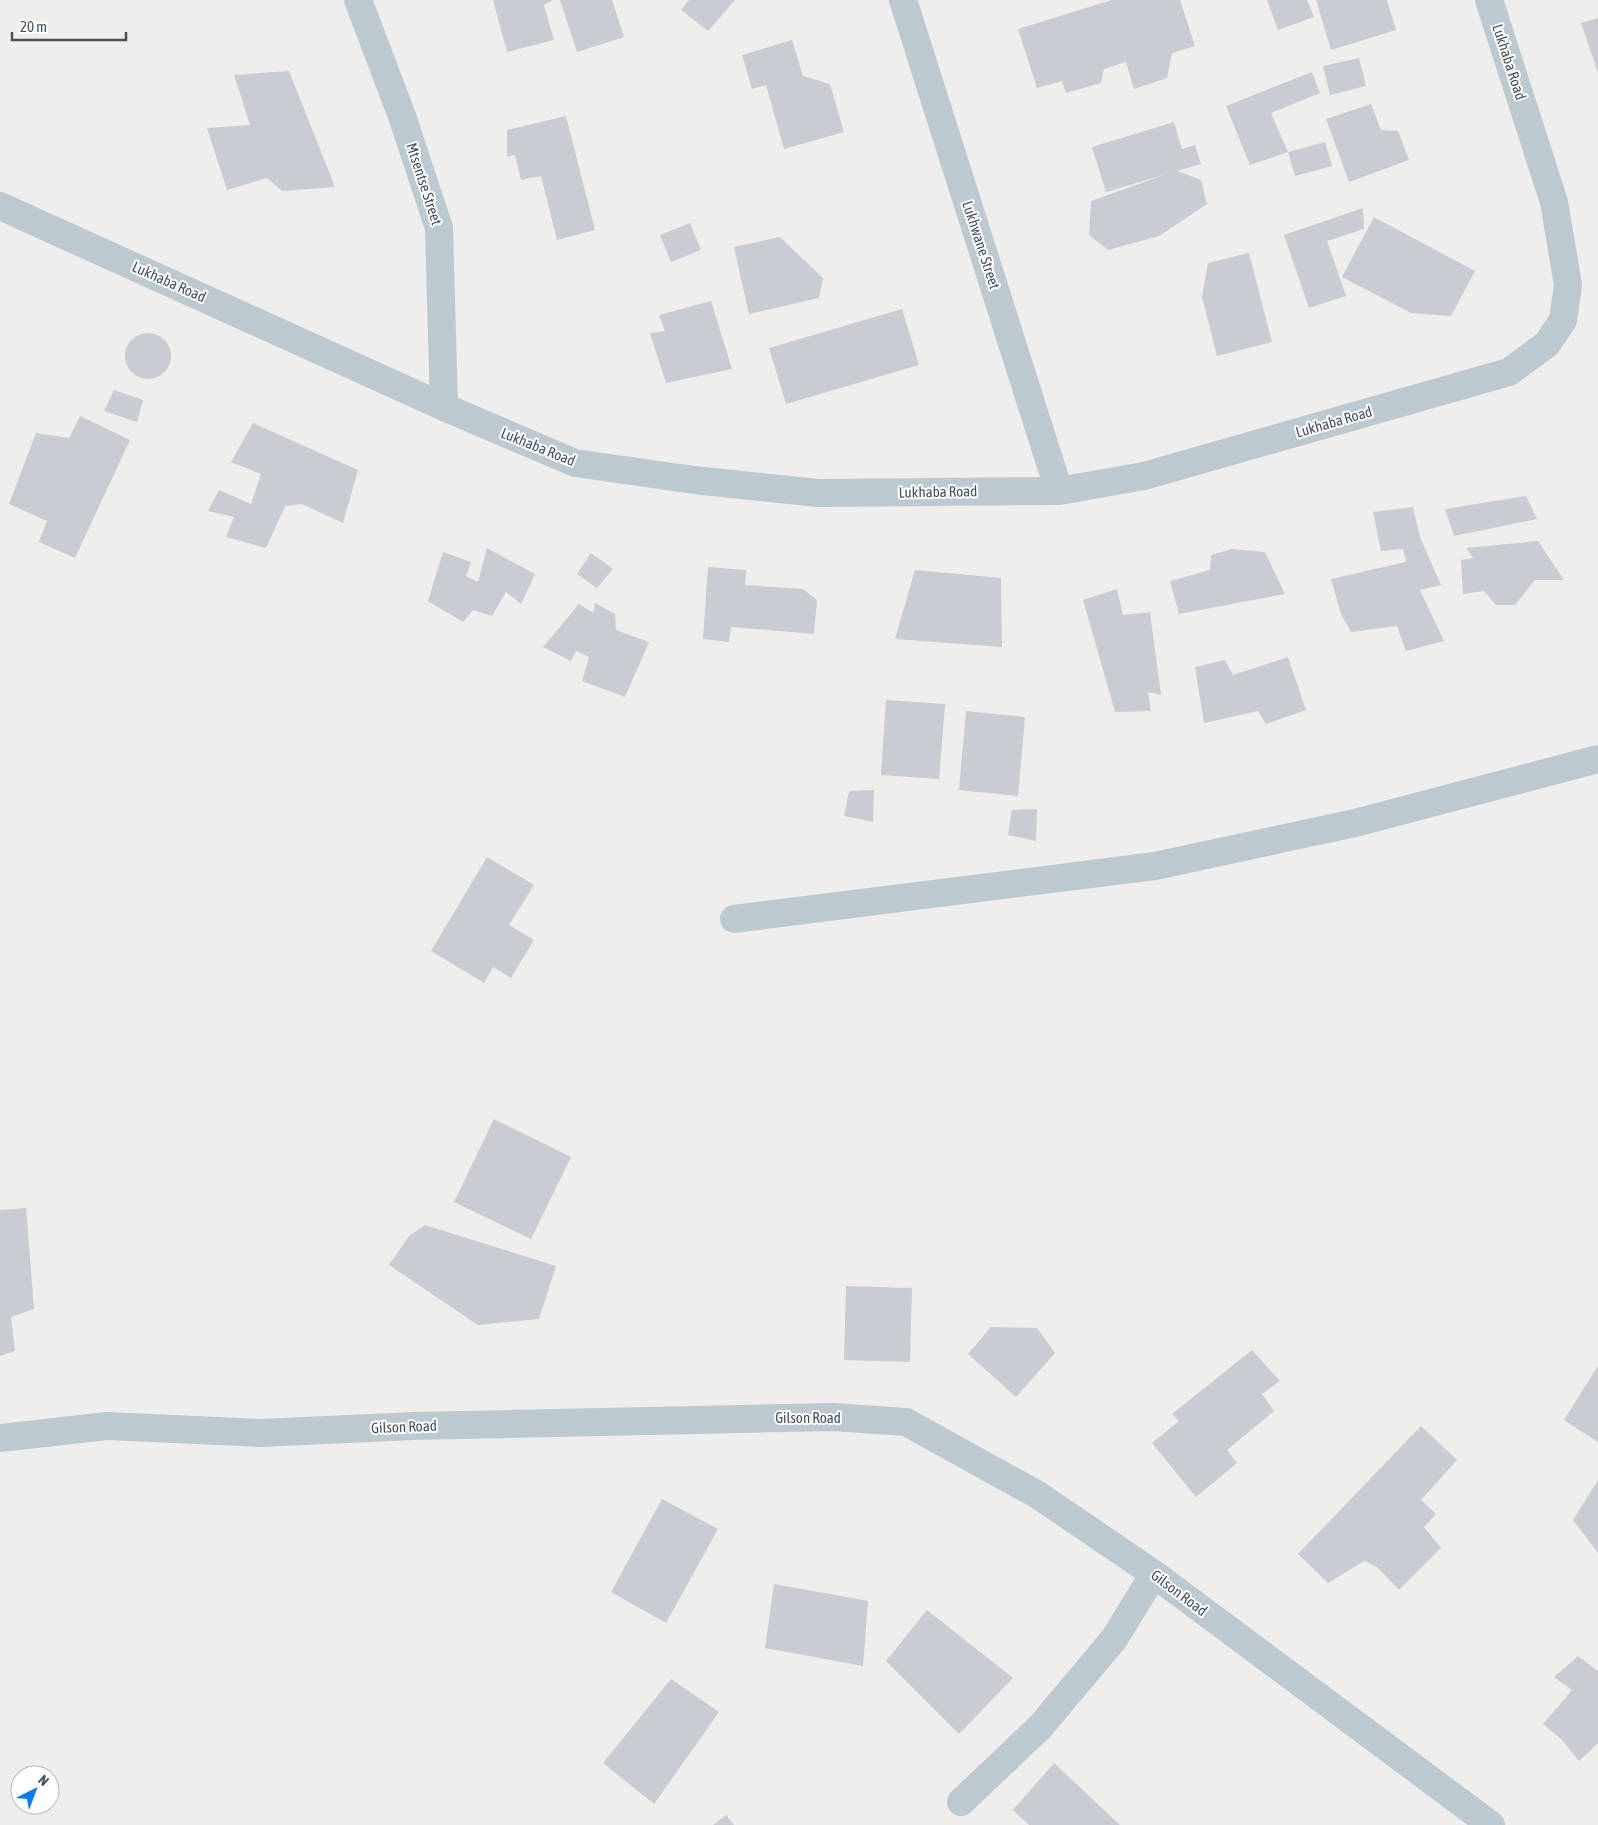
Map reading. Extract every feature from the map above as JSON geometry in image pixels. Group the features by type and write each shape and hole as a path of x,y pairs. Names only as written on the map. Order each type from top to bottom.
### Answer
{"street":[{"name":"Mtsentse Street","path":"358,0 402,116 439,228 444,407"},
{"name":"Lukhwane Street","path":"903,0 1059,491"},
{"name":"Lukhaba Road","path":"0,206 444,407 575,464 694,480 818,493 1059,491 1144,476 1509,372 1547,344 1564,320 1568,285 1554,202 1489,0"},
{"path":"734,919 1155,866 1355,823 1598,759"},
{"name":"Gilson Road","path":"0,1438 108,1426 260,1434 414,1426 824,1417 906,1422 1038,1495 1154,1574 1492,1825"},
{"path":"961,1802 1040,1727 1114,1639 1154,1574"}],"building":[{"path":"493,0 553,0 544,5 554,40 507,52"},
{"path":"560,0 612,0 624,37 577,52"},
{"path":"689,0 735,0 708,31 681,10"},
{"path":"1112,0 1180,0 1195,46 1172,53 1167,78 1134,89 1126,62 1104,69 1101,83 1066,93 1062,81 1037,88 1018,29"},
{"path":"1267,0 1307,0 1314,17 1278,30"},
{"path":"1316,0 1387,0 1396,30 1331,50"},
{"path":"1598,18 1598,73 1581,23"},
{"path":"792,40 803,76 830,84 844,132 784,149 766,85 752,89 742,55"},
{"path":"1359,58 1366,86 1330,95 1323,66"},
{"path":"289,71 335,187 282,191 267,178 227,190 207,128 250,125 234,75"},
{"path":"1312,72 1320,93 1271,113 1288,152 1250,165 1226,106"},
{"path":"1371,104 1381,130 1398,131 1409,160 1349,182 1326,119"},
{"path":"566,116 595,230 557,240 541,176 521,180 515,155 507,157 507,130"},
{"path":"1174,122 1182,149 1195,145 1201,164 1177,171 1201,180 1207,204 1159,236 1108,250 1089,235 1091,201 1167,174 1106,192 1092,147"},
{"path":"1325,142 1332,166 1295,176 1288,152"},
{"path":"1363,208 1364,229 1327,241 1346,296 1309,308 1284,235"},
{"path":"1374,217 1475,271 1451,316 1411,313 1342,277"},
{"path":"690,223 701,250 671,262 660,235"},
{"path":"780,237 823,278 819,298 749,314 734,247"},
{"path":"1249,253 1272,342 1217,356 1202,297 1208,263"},
{"path":"711,301 732,369 666,383 650,333 665,331 659,315"},
{"path":"902,309 919,365 786,404 769,348"},
{"path":"143,333 153,333 167,343 171,356 167,369 161,375 153,379 143,379 129,369 125,361 125,351 135,337"},
{"path":"114,390 143,400 137,422 104,411"},
{"path":"80,416 130,440 75,558 39,542 47,521 9,504 36,433 69,438"},
{"path":"253,423 358,470 343,523 302,504 285,506 266,548 226,537 234,517 208,511 219,490 251,504 261,474 231,462"},
{"path":"1526,496 1537,519 1454,536 1445,509"},
{"path":"1413,507 1420,537 1441,585 1420,590 1444,641 1406,651 1397,626 1351,632 1341,614 1331,579 1406,562 1403,549 1381,551 1373,512"},
{"path":"1538,541 1564,580 1535,580 1515,605 1496,605 1484,591 1463,594 1461,560 1473,558 1466,548"},
{"path":"487,548 535,574 521,604 506,592 492,616 473,610 463,622 428,601 443,552 471,562 466,576 478,582"},
{"path":"1232,549 1265,552 1285,594 1179,614 1170,581 1210,570 1211,555"},
{"path":"591,553 613,569 597,588 577,574"},
{"path":"708,567 746,570 745,585 803,589 817,600 814,634 731,627 729,642 703,639"},
{"path":"915,570 1001,578 1002,647 895,639"},
{"path":"1117,589 1123,615 1150,612 1161,695 1148,692 1151,711 1115,712 1083,600"},
{"path":"595,603 615,614 616,630 649,642 625,697 582,681 589,657 576,651 571,661 543,647 579,604 593,613"},
{"path":"1288,657 1306,710 1266,724 1258,711 1204,723 1195,667 1225,660 1233,675"},
{"path":"886,700 945,704 939,779 881,775"},
{"path":"966,711 1025,717 1018,796 959,790"},
{"path":"874,790 873,822 844,816 849,791"},
{"path":"1037,809 1036,841 1008,835 1012,810"},
{"path":"487,857 534,885 509,925 534,940 511,978 493,967 484,983 431,951"},
{"path":"494,1119 571,1157 531,1239 454,1202"},
{"path":"26,1208 34,1309 11,1317 15,1351 0,1356 0,1210"},
{"path":"425,1225 556,1266 539,1319 478,1325 389,1265 409,1236"},
{"path":"846,1286 912,1288 910,1362 844,1360"},
{"path":"991,1327 1037,1328 1055,1353 1016,1397 968,1354"},
{"path":"1252,1350 1280,1381 1262,1394 1274,1411 1227,1450 1237,1463 1196,1497 1152,1443 1179,1421 1172,1414"},
{"path":"1598,1366 1598,1442 1564,1420"},
{"path":"1421,1426 1457,1460 1421,1500 1436,1514 1424,1527 1441,1548 1399,1590 1377,1567 1364,1561 1328,1583 1298,1554"},
{"path":"1598,1480 1598,1553 1573,1520"},
{"path":"662,1499 718,1529 666,1623 611,1592"},
{"path":"774,1584 868,1601 863,1666 765,1648"},
{"path":"927,1610 1013,1678 959,1734 886,1661"},
{"path":"1578,1656 1598,1671 1598,1743 1579,1761 1562,1740 1543,1724 1572,1690 1554,1677"},
{"path":"671,1679 719,1712 654,1804 603,1763"},
{"path":"1054,1763 1120,1825 1029,1825 1013,1810"},
{"path":"726,1815 734,1825 713,1825"}]}
